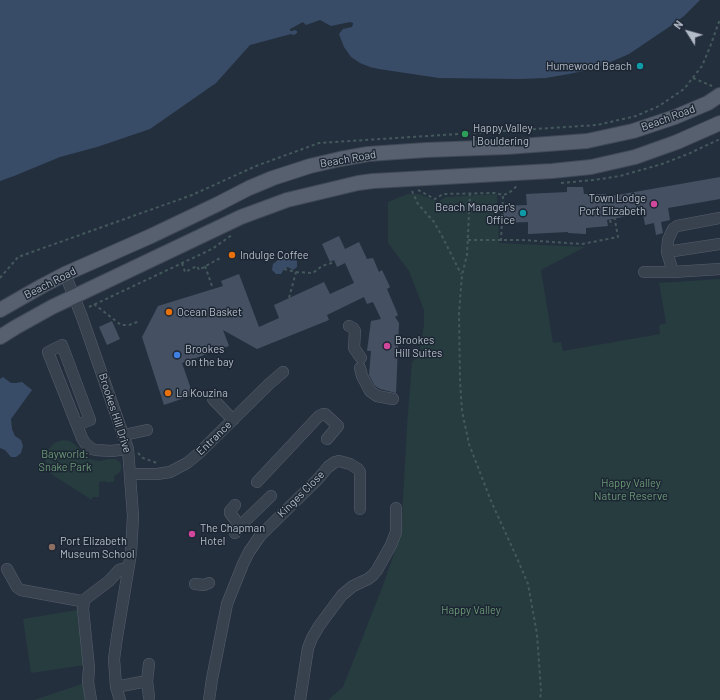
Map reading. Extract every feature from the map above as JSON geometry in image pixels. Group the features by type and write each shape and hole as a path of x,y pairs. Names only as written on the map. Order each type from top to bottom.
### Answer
{"main road":[{"name":"Beach Road","path":"0,310 65,274 152,236 249,188 292,171 325,162 368,154 507,147 587,141 633,131 675,117 708,103 718,89"},
{"name":"Beach Road","path":"0,337 52,307 241,217 287,200 358,183 425,184 508,173 592,167 635,157 677,142 720,123"}],"street":[{"path":"673,272 667,252 668,240 671,231 676,226 720,218"},
{"path":"667,252 720,244"},
{"path":"644,272 720,269"},
{"name":"Brookes Hill Drive","path":"65,274 124,435 133,451 131,474 134,516 131,553 114,659 116,687 120,700"},
{"path":"349,326 355,330 354,348 361,363 362,376 370,391 377,396 393,399"},
{"path":"77,425 90,420 62,345 48,352 77,425 85,443 96,450 133,451"},
{"name":"Entrance","path":"131,474 157,474 170,472 187,464 268,384 283,372"},
{"path":"213,399 233,420"},
{"path":"257,482 321,414 325,414 338,426 327,439"},
{"path":"124,435 147,430"},
{"name":"Kinges Close","path":"209,700 227,604 243,564 260,536 318,479 328,467 335,462 339,461 350,464 360,472 360,509"},
{"path":"235,505 230,512 237,530 271,496"},
{"path":"300,700 308,648 312,638 319,626 342,596 353,586 368,579 377,570 396,532 396,508"},
{"path":"8,569 17,587 21,590 84,600 109,581 119,570 128,568"},
{"path":"195,584 204,585 209,583"},
{"path":"84,600 83,609 89,668 88,682 91,700"},
{"path":"149,664 147,681 150,697"},
{"path":"116,687 147,681"}],"path":[{"path":"693,78 718,89"},
{"path":"417,190 425,184"},
{"path":"462,275 434,222 418,204 411,190 417,190 435,198 443,194 495,193 503,195 509,193 518,185"},
{"path":"470,193 467,255 462,275 458,337 462,411 469,444 491,501 528,584 537,634 541,691 540,700"},
{"path":"501,241 503,195"},
{"path":"468,240 523,240 582,244 618,237 612,204 608,210 611,226"},
{"path":"90,312 89,307 94,304 212,249 235,233"},
{"path":"182,263 185,272 197,266 199,270 220,258"},
{"path":"284,269 296,272 313,273 322,266 335,262"},
{"path":"205,266 212,286"},
{"path":"289,298 296,272"},
{"path":"94,304 121,325 129,325 140,321"},
{"path":"133,451 143,458 157,464"}],"green space":[{"path":"407,194 419,194 438,202 445,197 497,194 499,243 585,247 541,270 553,343 561,342 563,351 660,334 659,325 666,323 659,283 720,279 720,700 328,700 343,687 382,588 401,534 412,362 419,355 424,325 424,310 409,271 388,243 388,202"},
{"name":"Bayworld: Snake Park","path":"63,440 70,441 74,444 88,459 100,461 116,459 120,462 121,470 114,476 114,482 99,482 99,497 92,497 92,500 50,472 46,462 46,456 54,443"},
{"path":"77,610 85,665 31,673 23,619"},
{"path":"82,684 88,700 34,700"}],"water":[{"path":"0,0 700,0 684,16 629,54 592,69 546,78 439,78 370,67 351,57 344,47 339,34 343,29 352,27 353,23 350,22 331,26 320,20 306,25 303,22 290,29 290,31 297,31 294,35 291,34 250,45 216,83 150,129 97,147 60,157 0,181"},
{"path":"292,256 297,261 297,267 293,270 288,267 284,269 281,274 276,274 272,270 273,264 278,260"},
{"path":"3,377 11,383 22,382 32,390 11,419 12,429 15,436 21,440 23,446 21,453 16,457 11,457 5,450 0,448 0,379"}],"building":[{"path":"720,177 720,199 668,208 670,220 661,222 663,233 656,235 654,223 645,225 643,213 607,220 608,226 586,228 586,234 568,232 528,234 528,222 504,223 503,206 527,205 526,194 567,192 567,187 583,187 584,194 606,194 606,197"},
{"path":"339,236 345,249 359,242 367,259 373,258 379,272 382,270 390,287 387,289 398,315 395,317 399,323 396,393 380,389 375,386 369,375 371,351 367,351 371,321 381,319 373,302 367,304 364,297 327,315 329,320 257,349 223,330 229,346 182,363 193,395 164,405 142,337 158,306 223,286 221,281 239,274 259,327 279,318 274,305 324,282 330,294 354,283 345,263 337,267 334,260 330,262 322,244"},
{"path":"112,321 120,339 107,345 99,327"}],"place":[{"name":"Humewood Beach","path":"640,66"},
{"name":"Happy Valley | Bouldering","path":"465,134"},
{"name":"Town Lodge Port Elizabeth","path":"654,204"},
{"name":"Beach Manager's Office","path":"523,213"},
{"name":"Indulge Coffee","path":"232,255"},
{"name":"Ocean Basket","path":"169,312"},
{"name":"Brookes Hill Suites","path":"387,346"},
{"name":"Brookes on the bay","path":"177,355"},
{"name":"La Kouzina","path":"168,393"},
{"name":"The Chapman Hotel","path":"192,534"},
{"name":"Port Elizabeth Museum School","path":"52,547"}],"park label":[{"name":"Happy Valley Nature Reserve","path":"631,489"},
{"name":"Happy Valley","path":"471,610"}]}
